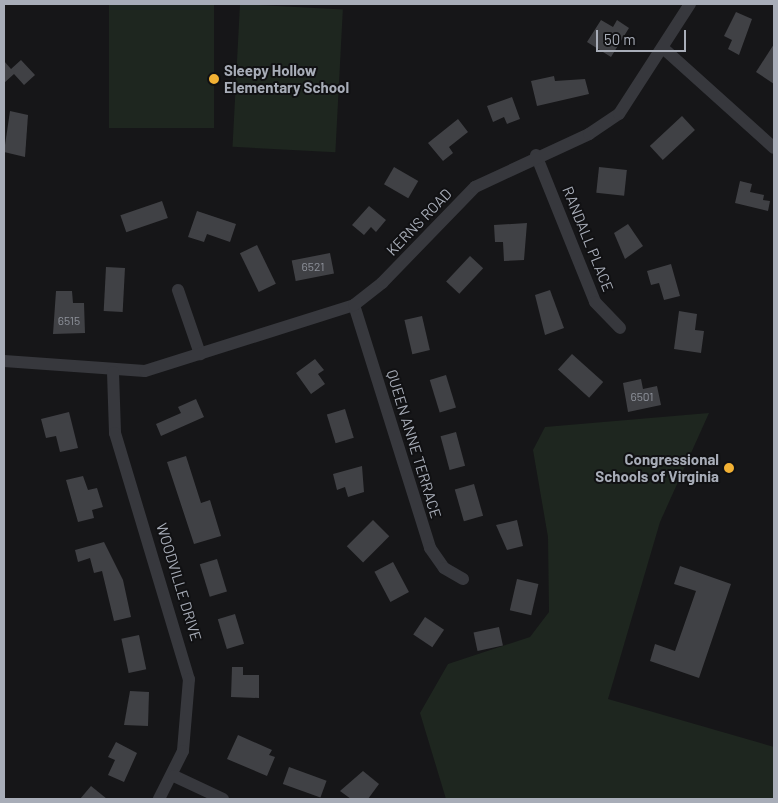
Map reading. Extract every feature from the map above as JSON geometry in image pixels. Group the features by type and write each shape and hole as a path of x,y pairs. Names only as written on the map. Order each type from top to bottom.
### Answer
{"street":[{"name":"KERNS ROAD","path":"4,361 113,372 145,371 354,305 382,283 475,187 536,155 613,119 663,48 690,4"},
{"path":"663,48 774,148"},
{"name":"RANDALL PLACE","path":"536,155 594,302 620,328"},
{"path":"178,290 200,354"},
{"name":"QUEEN ANNE TERRACE","path":"354,305 430,548 444,568 463,579"},
{"name":"WOODVILLE DRIVE","path":"113,372 112,420 189,679 188,725 174,776 160,799"},
{"path":"174,776 223,799"}],"shaded area":[{"path":"109,4 214,4 214,128 109,128"},
{"path":"240,4 343,9 335,152 233,147"},
{"path":"709,413 660,522 608,699 774,747 774,799 446,799 420,713 448,664 530,637 549,612 548,537 533,450 545,427"}],"building":[{"path":"736,12 752,19 739,55 728,49 732,40 724,36"},
{"path":"601,20 613,27 617,20 629,28 611,57 587,42"},
{"path":"774,44 774,84 756,72"},
{"path":"21,60 35,75 24,85 14,74 4,83 4,61 11,69"},
{"path":"554,76 555,81 585,79 589,94 537,106 531,81"},
{"path":"512,97 520,119 507,124 504,117 493,122 487,106"},
{"path":"10,111 28,115 25,157 4,152"},
{"path":"682,116 695,130 663,160 650,146"},
{"path":"458,119 468,132 449,147 453,153 443,161 428,143"},
{"path":"394,167 418,181 408,198 384,184"},
{"path":"599,167 627,170 624,196 596,193"},
{"path":"740,181 752,184 750,192 764,195 763,200 770,201 768,211 735,203"},
{"path":"162,201 168,218 126,232 120,215"},
{"path":"369,206 386,220 376,232 371,227 364,235 352,225"},
{"path":"197,211 236,224 230,242 207,234 204,242 188,237"},
{"path":"527,223 524,260 504,261 503,242 495,242 494,225"},
{"path":"628,224 643,246 625,259 614,233"},
{"path":"257,245 276,284 259,292 240,253"},
{"path":"330,253 334,274 296,281 292,260"},
{"path":"470,256 483,268 459,294 446,282"},
{"path":"671,264 680,296 664,300 659,283 651,285 647,271"},
{"path":"106,267 125,268 123,312 104,311"},
{"path":"550,290 564,328 545,335 535,295"},
{"path":"56,291 72,291 73,303 84,303 85,333 53,334"},
{"path":"679,311 697,314 695,330 704,331 701,353 674,349"},
{"path":"422,316 430,350 412,354 404,320"},
{"path":"572,354 603,382 589,398 558,370"},
{"path":"315,359 324,370 318,374 325,384 311,394 296,373"},
{"path":"446,375 456,408 440,412 430,380"},
{"path":"641,379 643,389 657,386 661,405 628,412 623,383"},
{"path":"196,399 204,417 161,436 156,424 181,413 178,407"},
{"path":"345,409 354,438 336,443 327,415"},
{"path":"69,412 78,448 60,452 56,436 46,438 41,419"},
{"path":"456,432 465,466 450,470 441,436"},
{"path":"186,456 201,503 210,500 221,536 194,544 167,462"},
{"path":"362,466 364,492 348,497 345,487 337,490 333,474"},
{"path":"83,476 88,490 97,488 103,507 92,510 94,518 78,522 66,480"},
{"path":"474,484 483,516 464,521 455,490"},
{"path":"373,520 389,536 363,562 347,546"},
{"path":"517,520 523,546 507,550 496,525"},
{"path":"104,542 123,580 131,617 114,621 102,571 94,573 90,558 78,562 75,550"},
{"path":"217,559 227,592 210,597 200,564"},
{"path":"393,562 409,592 390,602 374,572"},
{"path":"680,566 731,584 699,678 650,661 655,644 675,651 696,591 674,584"},
{"path":"517,579 538,584 531,615 510,610"},
{"path":"235,614 244,644 227,649 218,619"},
{"path":"425,617 444,630 432,647 413,634"},
{"path":"499,627 503,646 478,651 474,632"},
{"path":"139,635 146,669 129,673 121,639"},
{"path":"232,667 243,667 243,675 259,675 259,698 231,697"},
{"path":"130,691 149,692 148,726 124,725"},
{"path":"238,735 272,750 269,755 275,757 267,776 227,759"},
{"path":"116,742 137,753 124,782 108,775 115,760 108,757"},
{"path":"289,767 327,781 320,798 283,784"},
{"path":"363,771 379,784 368,799 351,799 340,791"},
{"path":"91,786 107,799 80,799"}],"place":[{"name":"Sleepy Hollow Elementary School","path":"214,79"},
{"name":"Congressional Schools of Virginia","path":"729,468"}]}
